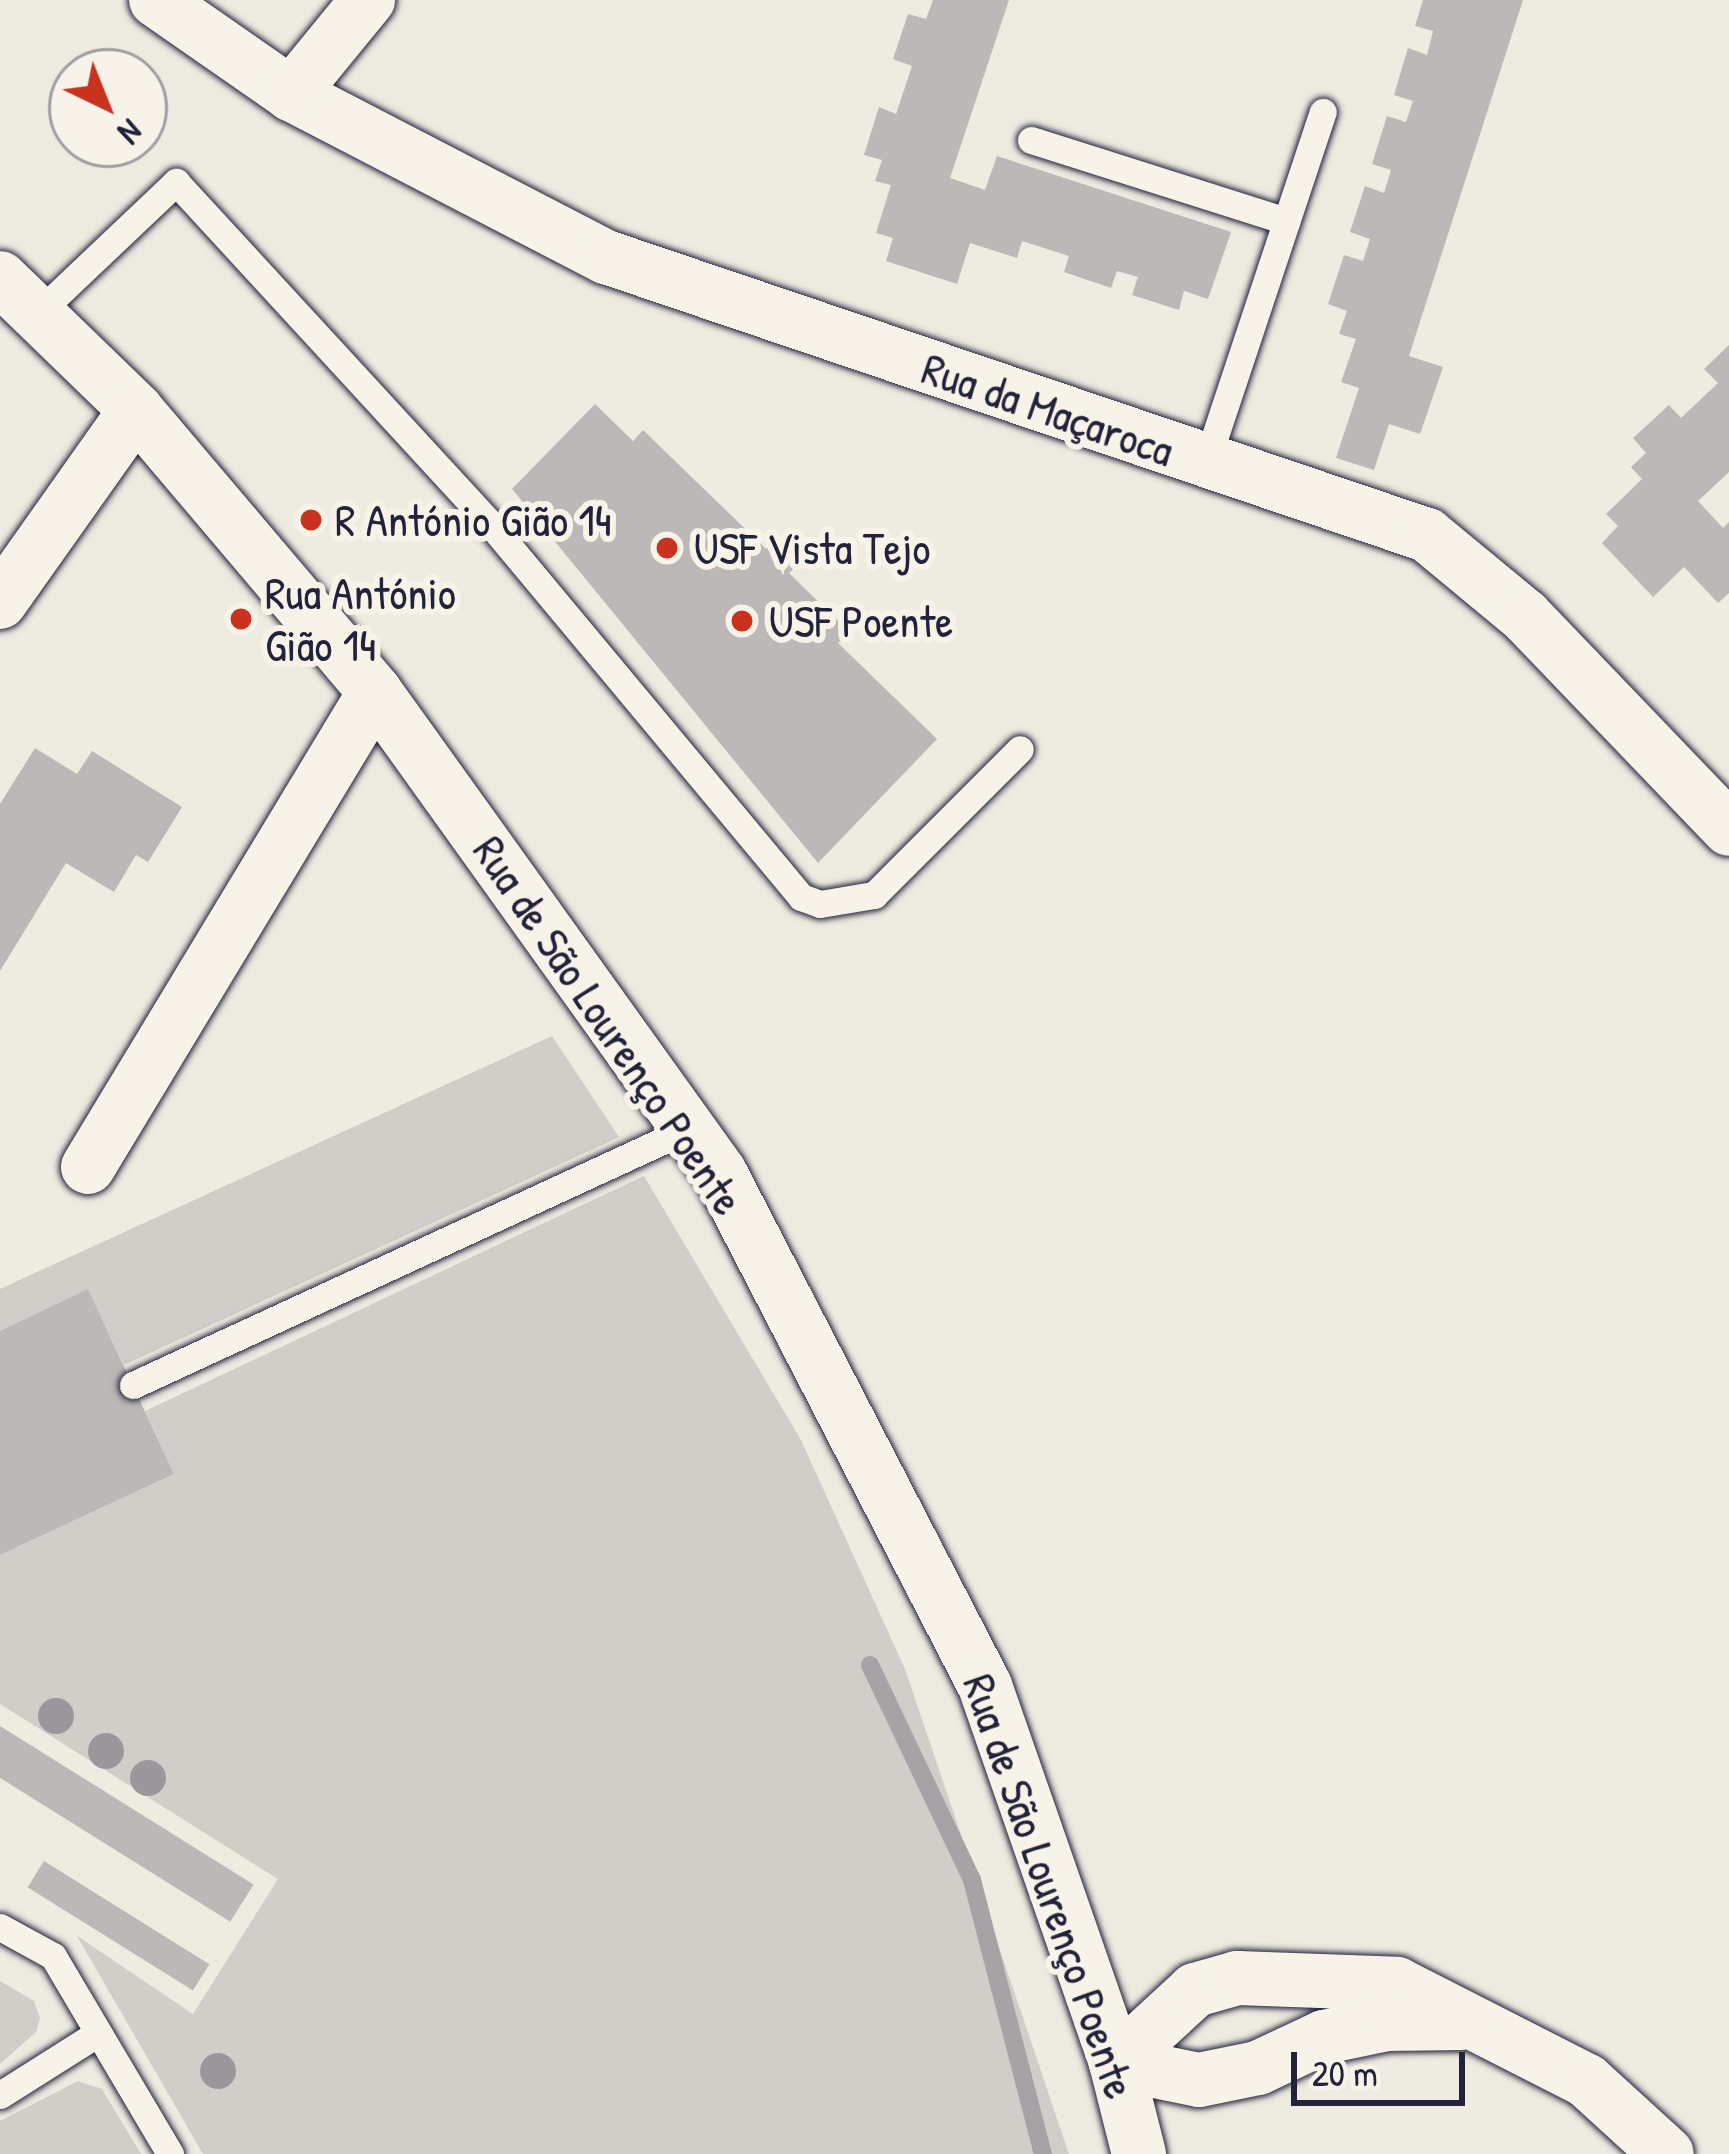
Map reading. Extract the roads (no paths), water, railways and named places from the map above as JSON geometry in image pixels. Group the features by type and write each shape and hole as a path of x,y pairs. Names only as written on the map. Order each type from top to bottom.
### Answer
{"street":[{"name":"Rua da Maçaroca","path":"156,0 291,94 605,257 1442,545 1525,616 1729,829"},
{"path":"291,94 368,0"},
{"name":"Rua de São Lourenço Poente","path":"18,296 136,410 375,692 720,1173 986,1686 1116,2063 1139,2154"},
{"path":"0,602 136,410"},
{"path":"88,1167 375,692"},
{"path":"1116,2063 1195,1990 1237,1978 1397,1984 1587,2081 1667,2154"},
{"path":"1116,2063 1198,2080 1258,2068 1345,2033 1477,2022"}],"lane":[{"path":"1206,464 1323,112"},
{"path":"1031,140 1286,221"},
{"path":"18,296 176,182 492,526 801,897 846,903 874,895 1020,749"},
{"path":"133,1385 688,1129"},
{"path":"0,1927 52,1956 170,2154"},
{"path":"0,2095 98,2032"}],"waterway":[{"path":"870,1665 972,1880 1043,2154"}],"place":[{"name":"R António Gião 14","path":"311,520"},
{"name":"USF Vista Tejo","path":"667,548"},
{"name":"Rua António Gião 14","path":"241,619"},
{"name":"USF Poente","path":"742,621"}]}
